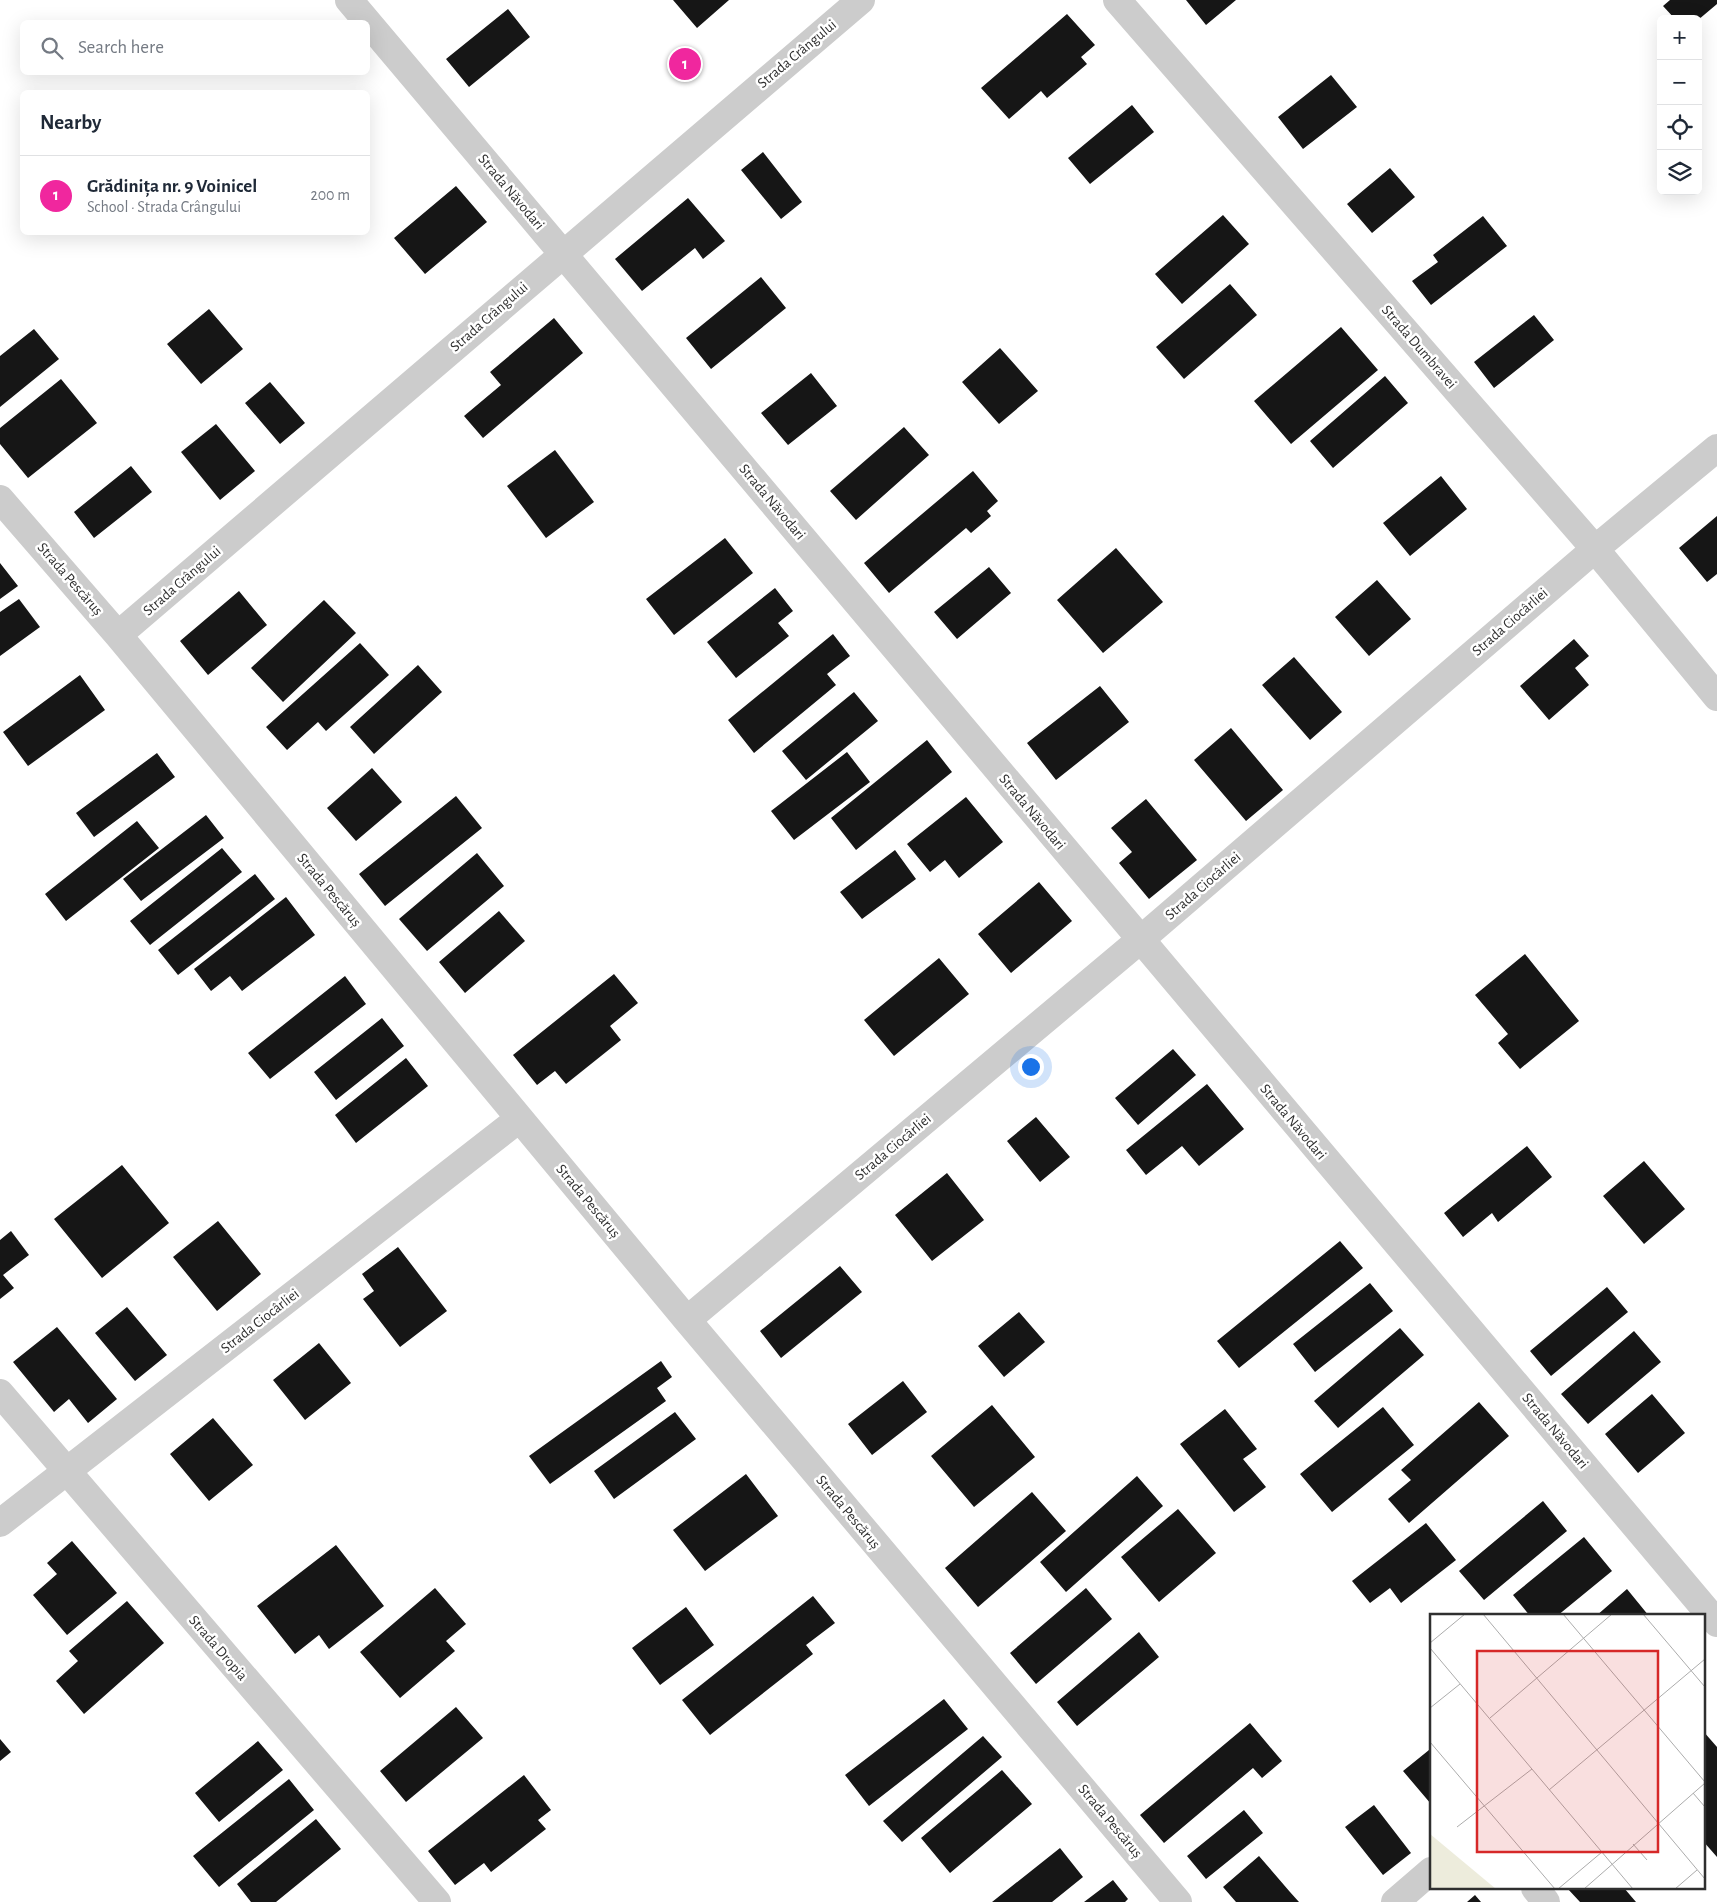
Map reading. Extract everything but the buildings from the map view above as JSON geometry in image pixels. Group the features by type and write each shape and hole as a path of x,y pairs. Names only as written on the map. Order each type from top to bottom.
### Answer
{"street":[{"name":"Strada Năvodari","path":"349,0 366,20"},
{"name":"Strada Crângului","path":"118,635 861,0"},
{"name":"Strada Dumbravei","path":"1117,0 1595,549 1717,697"},
{"name":"Strada Năvodari","path":"370,25 1717,1623"},
{"name":"Strada Ciocârliei","path":"687,1320 1140,940 1595,549 1717,448"},
{"name":"Strada Pescăruș","path":"0,499 118,635 687,1320 1178,1902"},
{"name":"Strada Ciocârliei","path":"0,1523 519,1119"},
{"name":"Strada Dropia","path":"0,1393 437,1902"},
{"path":"1704,1634 1717,1623"},
{"path":"1395,1902 1430,1873"},
{"path":"1537,1890 1546,1902"}],"place":[{"name":"Grădinița nr. 9 Voinicel","path":"685,64"}]}
